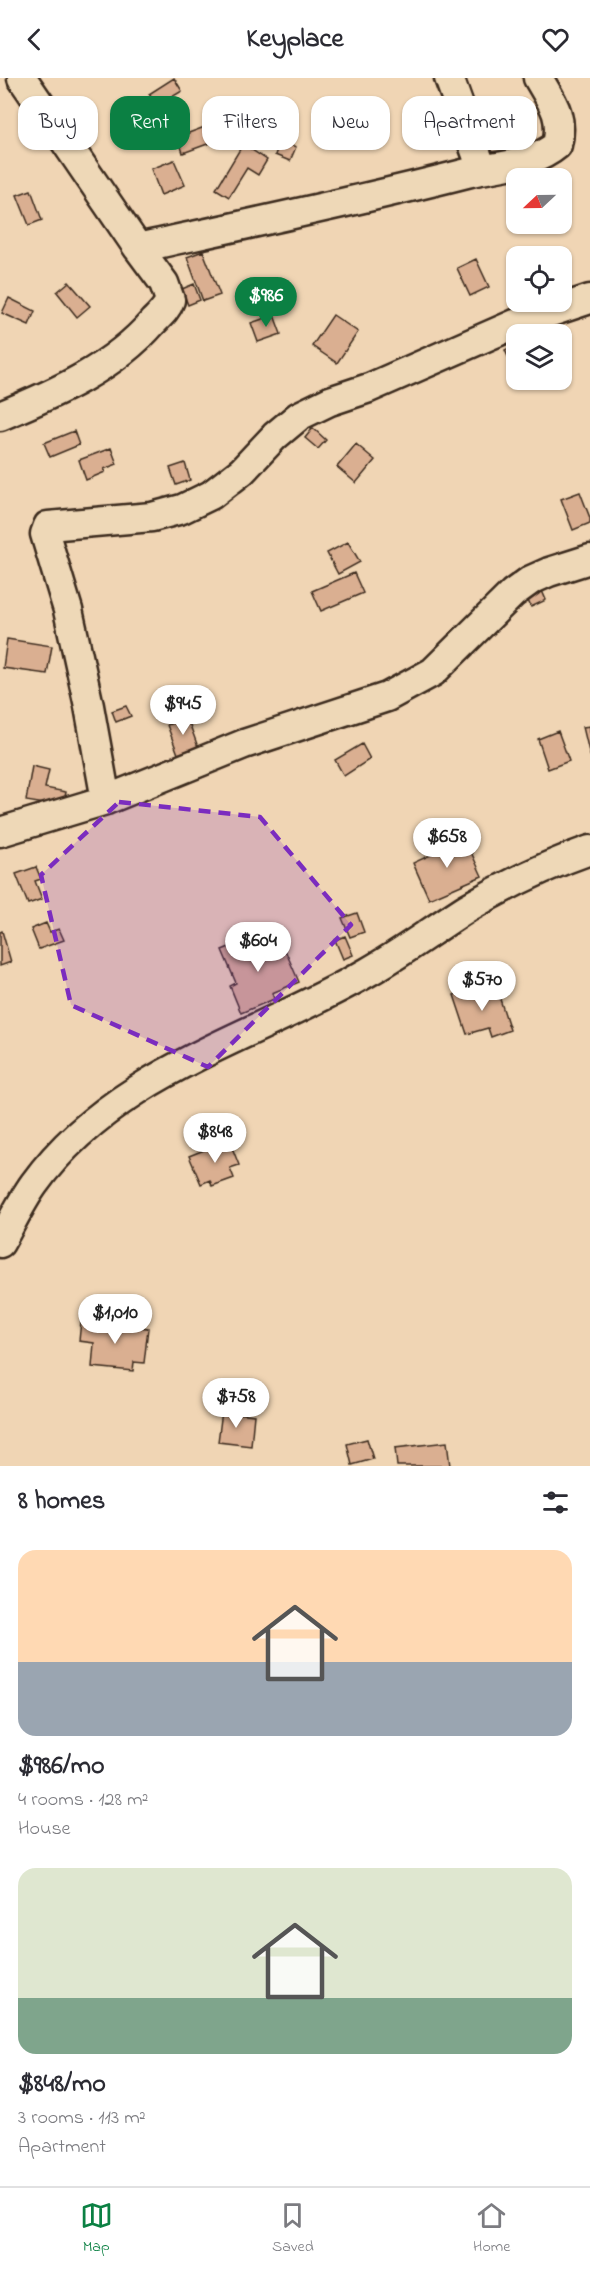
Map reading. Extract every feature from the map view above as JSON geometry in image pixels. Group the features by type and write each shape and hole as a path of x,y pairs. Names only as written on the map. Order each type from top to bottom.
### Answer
{"street":[{"path":"0,416 43,399 94,372 137,341 165,310 170,300 164,283 22,78"},
{"path":"449,78 482,169"},
{"path":"138,248 362,200 482,169 517,164 537,158 557,145 560,133 559,116 538,78"},
{"path":"106,800 68,610 45,534 48,526 152,517 182,509 211,495 242,471 299,416 515,324 590,299"},
{"path":"0,832 106,800 244,744 368,704 406,688 433,672 513,593 531,580 590,560"},
{"path":"0,1243 34,1185 59,1154 89,1125 136,1091 228,1040 300,1008 367,973 516,880 563,859 590,850"}],"highlighted area":[{"path":"119,802 260,817 351,925 208,1067 71,1005 41,875"}],"building":[{"path":"174,78 182,91 174,96 150,96 149,94"},
{"path":"202,128 202,146 183,153 182,150 190,150 190,132"},
{"path":"239,150 252,150 267,160 258,175 247,168 229,197 216,189"},
{"path":"277,150 295,150 290,161 275,155"},
{"path":"174,160 185,185 161,195 151,169"},
{"path":"31,190 42,220 29,225 17,195"},
{"path":"203,251 220,295 203,301 187,257"},
{"path":"476,259 489,287 470,296 457,268"},
{"path":"69,282 90,306 77,317 57,292"},
{"path":"194,284 200,300 188,305 182,289"},
{"path":"9,298 35,311 29,325 2,313"},
{"path":"274,315 281,334 258,342 251,323"},
{"path":"333,315 358,332 337,363 312,346"},
{"path":"313,428 326,440 318,449 305,438"},
{"path":"74,431 79,445 50,457 44,443"},
{"path":"356,444 375,460 356,483 337,467"},
{"path":"111,448 117,464 86,480 79,460"},
{"path":"185,463 190,480 176,485 170,468"},
{"path":"580,492 590,523 573,530 561,499"},
{"path":"348,542 360,562 338,574 327,553"},
{"path":"354,573 363,593 321,611 312,591"},
{"path":"539,584 546,600 531,607 524,592"},
{"path":"7,639 52,646 47,674 3,668"},
{"path":"126,706 131,716 116,722 112,711"},
{"path":"187,717 198,747 178,754 167,725"},
{"path":"590,726 590,756 583,727"},
{"path":"558,731 569,761 548,769 538,739"},
{"path":"362,744 370,759 344,776 335,760"},
{"path":"32,766 49,770 45,788 66,792 63,807 26,801"},
{"path":"465,839 482,876 429,899 413,863"},
{"path":"36,867 41,879 35,881 42,899 28,904 16,874"},
{"path":"357,913 364,932 350,937 342,918"},
{"path":"46,923 50,932 59,929 64,940 39,949 31,929"},
{"path":"2,931 11,962 0,966 0,932"},
{"path":"345,936 353,955 343,959 335,940"},
{"path":"249,939 253,948 261,945 263,949 274,944 278,953 285,950 299,982 272,993 274,999 241,1013 230,986 236,983 222,950"},
{"path":"481,986 484,994 497,990 510,1030 491,1037 488,1028 467,1034 454,995"},
{"path":"229,1140 239,1165 230,1168 234,1178 212,1186 210,1180 201,1184 189,1156"},
{"path":"81,1321 148,1328 144,1363 134,1362 133,1371 92,1367 94,1343 79,1341"},
{"path":"222,1411 254,1415 251,1446 218,1442"},
{"path":"367,1439 373,1459 352,1465 347,1444"},
{"path":"447,1442 450,1466 397,1466 395,1448"}]}
